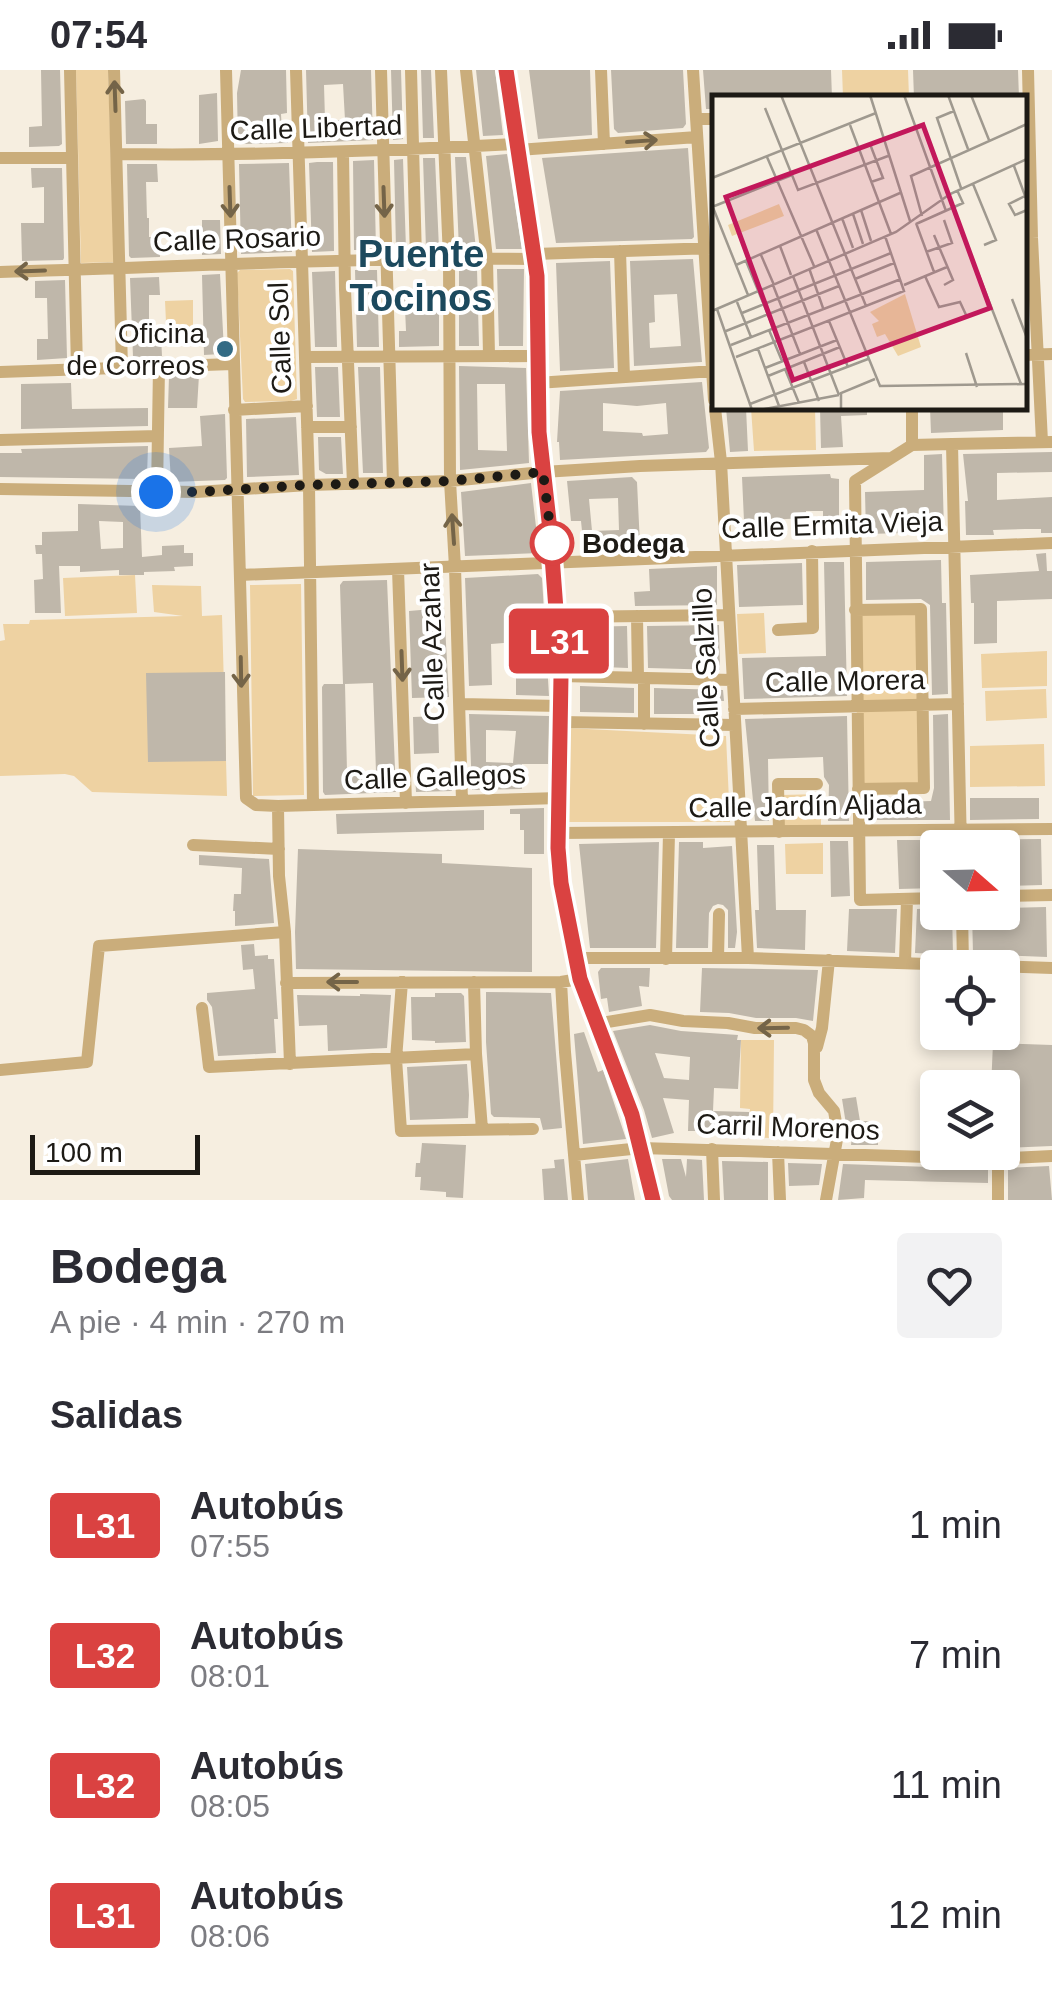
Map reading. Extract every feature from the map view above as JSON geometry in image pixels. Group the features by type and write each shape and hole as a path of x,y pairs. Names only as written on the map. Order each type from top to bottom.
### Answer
{"main road":[{"path":"506,70 535,256 537,383 561,676 561,883 580,979 632,1115 653,1200"}],"street":[{"path":"70,70 77,369"},
{"path":"114,70 122,368"},
{"path":"226,70 244,794 251,804 278,806 290,1064"},
{"name":"Calle Sol","path":"296,70 309,485 313,806"},
{"path":"382,70 393,482"},
{"path":"411,70 416,259"},
{"name":"Calle Azahar","path":"441,70 462,801"},
{"path":"466,70 487,258 489,356"},
{"path":"600,70 604,144"},
{"path":"693,70 709,248 712,340"},
{"path":"1027,95 1028,70"},
{"path":"696,119 712,118"},
{"name":"Calle Libertad","path":"117,154 382,152 697,137"},
{"path":"343,152 353,484"},
{"path":"0,158 72,158"},
{"path":"920,898 860,900 854,481 912,444 1047,442 1045,375 1038,354 1028,238 1027,175"},
{"name":"Calle Rosario","path":"0,272 709,248"},
{"path":"620,251 624,377"},
{"path":"304,357 537,356"},
{"path":"0,372 234,364"},
{"path":"156,492 159,367"},
{"path":"537,383 712,371"},
{"path":"234,410 307,406"},
{"name":"Calle Salzillo","path":"715,410 748,958"},
{"path":"912,410 912,444"},
{"path":"307,426 351,426"},
{"path":"0,440 158,436"},
{"path":"952,444 961,830"},
{"path":"0,489 238,490 450,481 720,462 891,458"},
{"name":"Calle Ermita Vieja","path":"240,575 1052,544"},
{"path":"778,630 814,628 812,552"},
{"path":"398,569 406,803"},
{"path":"855,610 921,609 924,788 858,789"},
{"path":"558,617 729,615"},
{"path":"637,616 644,724"},
{"path":"561,676 732,680"},
{"path":"460,704 644,724 734,725"},
{"name":"Calle Morera","path":"734,709 958,704"},
{"path":"779,832 778,784 816,784"},
{"name":"Calle Gallegos","path":"278,806 558,798"},
{"name":"Calle Jardín Aljada","path":"558,832 920,830"},
{"name":"Calle Jardín Aljada","path":"1020,831 1052,831"},
{"path":"666,959 670,832"},
{"path":"192,845 279,849"},
{"path":"1020,895 1052,894"},
{"path":"905,962 907,898"},
{"path":"718,958 719,914"},
{"path":"0,1070 87,1062 99,946 285,932"},
{"path":"575,958 920,963"},
{"path":"826,1200 836,1155 837,1121 814,1080 829,960"},
{"path":"1020,967 1052,968"},
{"path":"286,983 580,979"},
{"path":"402,982 396,1059 401,1131 532,1129"},
{"path":"474,982 482,1128"},
{"path":"561,982 578,1200"},
{"path":"202,1008 209,1068 476,1054"},
{"path":"595,1024 650,1015 755,1028 796,1028 812,1036 816,1055"},
{"name":"Carril Morenos","path":"574,1155 642,1148 920,1157"},
{"path":"712,1149 714,1200"},
{"path":"778,1152 780,1200"},
{"name":"Carril Morenos","path":"1020,1157 1052,1156"},
{"path":"998,1170 998,1200"}],"shaded area":[{"path":"76,70 108,70 114,262 81,263"},
{"path":"842,70 908,70 909,95 843,95"},
{"path":"290,269 297,399 245,402 237,273"},
{"path":"193,300 193,343 167,343 165,301"},
{"path":"751,410 815,410 816,450 754,451"},
{"path":"135,575 137,613 65,616 63,578"},
{"path":"301,584 304,795 253,796 250,585"},
{"path":"152,585 201,586 202,616 222,615 227,796 92,792 74,776 65,774 0,776 3,624 183,616 154,612"},
{"path":"921,609 924,788 858,789 855,610"},
{"path":"764,613 766,653 739,654 737,614"},
{"path":"1047,651 1047,686 982,688 981,654"},
{"path":"1046,689 1047,718 986,721 985,691"},
{"path":"567,728 726,736 730,822 564,822"},
{"path":"1044,744 1045,786 970,787 970,746"},
{"path":"821,794 821,826 784,826 782,795"},
{"path":"823,843 823,874 786,874 785,844"},
{"path":"741,1040 774,1040 773,1138 738,1137 739,1123 749,1123 750,1109 740,1108"}],"building":[{"path":"41,70 60,70 59,146 29,147 29,127 42,126"},
{"path":"241,70 286,70 287,113 281,114 282,133 288,133 288,143 238,144 237,93"},
{"path":"306,70 371,70 373,140 308,143","holes":["343,84 345,120 325,120 324,85"]},
{"path":"391,70 401,70 403,139 393,140"},
{"path":"421,70 431,70 434,138 423,138"},
{"path":"476,70 495,70 503,135 483,136"},
{"path":"529,70 590,70 592,135 538,139"},
{"path":"611,70 683,70 683,128 618,133 614,129"},
{"path":"703,70 831,70 832,95 712,95 712,109 706,109"},
{"path":"913,70 1018,70 1019,95 914,95"},
{"path":"217,93 218,141 199,144 199,95"},
{"path":"144,99 146,124 157,124 157,144 126,144 125,101"},
{"path":"688,148 692,239 556,243 542,158"},
{"path":"507,154 522,249 496,249 486,156"},
{"path":"455,157 466,157 476,249 459,249"},
{"path":"423,158 435,158 439,249 426,249"},
{"path":"403,159 406,249 396,249 394,160"},
{"path":"374,160 376,250 354,250 353,161"},
{"path":"333,162 334,251 312,252 309,163"},
{"path":"289,163 292,252 241,254 239,164"},
{"path":"127,164 157,164 158,182 146,182 147,218 149,237 159,237 160,257 129,256"},
{"path":"31,168 62,168 63,260 22,261 21,223 44,223 44,187 32,188"},
{"path":"202,220 220,220 221,254 202,255"},
{"path":"693,259 702,362 634,366 630,261","holes":["677,294 681,346 650,348 649,323 655,322 654,295"]},
{"path":"610,261 614,368 560,371 556,263"},
{"path":"459,269 477,269 479,346 459,346"},
{"path":"497,269 524,269 523,346 499,346"},
{"path":"355,270 377,270 379,347 357,347"},
{"path":"335,271 337,347 315,347 312,272"},
{"path":"220,274 224,351 204,355 202,275"},
{"path":"159,277 160,295 149,295 149,336 161,336 162,356 133,357 130,278"},
{"path":"65,280 67,358 37,360 37,339 48,339 47,298 35,298 35,281"},
{"path":"439,291 439,346 399,347 399,331 406,331 405,308 398,309 397,292"},
{"path":"459,366 526,368 529,463 460,470","holes":["477,384 505,384 507,451 478,450"]},
{"path":"315,367 338,367 340,417 317,417"},
{"path":"358,367 380,367 383,473 363,473"},
{"path":"199,375 197,408 168,408 169,376"},
{"path":"702,382 709,448 706,452 560,460 560,391","holes":["603,403 666,403 668,434 643,436 603,431"]},
{"path":"71,383 72,409 148,408 148,426 21,429 21,384"},
{"path":"726,410 746,410 748,451 730,452"},
{"path":"820,410 867,410 867,415 841,416 843,447 821,448"},
{"path":"930,410 1003,410 1003,430 931,433"},
{"path":"225,414 227,478 171,482 169,448 202,446 200,416"},
{"path":"296,417 299,475 247,477 246,419"},
{"path":"318,437 341,437 343,474 319,470"},
{"path":"148,446 147,476 143,479 0,477 0,453 22,453 21,449"},
{"path":"1052,452 1052,472 997,473 997,500 1052,497 1052,533 1025,529 966,535 968,501 963,454"},
{"path":"942,454 944,532 866,534 865,492 924,490 924,455"},
{"path":"830,474 831,478 839,479 839,528 823,529 823,511 806,511 806,518 744,521 742,477"},
{"path":"632,477 637,482 637,549 584,551 581,521 571,521 567,481","holes":["618,498 619,530 592,531 589,499"]},
{"path":"531,483 539,553 465,556 461,492"},
{"path":"78,504 140,506 142,557 162,555 162,546 184,545 184,553 193,553 193,566 144,575 119,575 119,570 80,572 80,566 59,566 61,613 35,613 34,580 43,579 42,554 36,554 35,545 42,545 42,532 78,531","holes":["99,521 123,522 123,548 101,549"]},
{"path":"1046,553 1047,571 1052,571 1052,599 997,601 997,643 974,644 970,575 1039,571 1036,554"},
{"path":"941,560 948,694 932,695 930,605 921,599 866,600 866,562"},
{"path":"824,562 844,562 847,696 744,699 742,658 826,656"},
{"path":"802,563 803,605 739,607 737,565"},
{"path":"717,566 717,605 635,606 634,592 650,591 649,569"},
{"path":"538,574 542,578 549,696 516,695 516,642 491,644 492,685 469,686 465,578"},
{"path":"387,580 396,792 323,792 322,687 343,684 343,581","holes":["373,683 376,772 347,772 345,684"]},
{"path":"444,608 449,697 412,698 409,611"},
{"path":"719,625 720,670 648,668 647,626"},
{"path":"627,626 628,668 578,666 578,627"},
{"path":"225,672 226,761 148,762 146,673"},
{"path":"580,686 634,688 634,713 580,712"},
{"path":"654,688 723,690 724,701 704,701 705,714 654,714"},
{"path":"469,714 549,716 548,764 522,764 522,789 472,790","holes":["486,730 516,731 513,763 486,762"]},
{"path":"948,714 950,820 869,820 869,803 931,801 933,715"},
{"path":"438,716 439,753 414,754 413,717"},
{"path":"847,716 849,821 828,821 829,785 824,777 823,757 768,759 769,821 755,821 745,719"},
{"path":"451,772 452,791 416,792 415,773"},
{"path":"970,798 1039,798 1039,819 970,820"},
{"path":"544,808 544,854 524,854 520,814 510,814 510,809"},
{"path":"484,810 484,830 337,834 336,814"},
{"path":"1020,839 1041,839 1042,885 1020,886"},
{"path":"897,840 920,840 920,888 899,889"},
{"path":"830,841 848,841 850,896 831,897"},
{"path":"659,842 656,948 590,948 579,844"},
{"path":"679,842 703,842 703,848 732,846 735,948 728,948 728,910 718,904 709,913 708,948 676,948"},
{"path":"757,845 774,845 776,910 806,910 805,950 757,948"},
{"path":"298,849 442,854 442,863 532,868 532,972 296,969"},
{"path":"199,855 269,859 274,923 235,926 234,894 241,894 242,868 199,865"},
{"path":"1046,907 1047,957 1020,956 1020,950 973,950 972,930 1020,930 1020,908"},
{"path":"849,909 897,909 895,953 847,951"},
{"path":"917,909 920,930 952,930 953,950 915,953"},
{"path":"254,944 255,956 268,955 268,959 274,959 276,1053 218,1056 207,993 255,989 253,969 243,970 241,945"},
{"path":"601,968 650,968 649,987 639,986 642,1006 609,1012 607,998 601,999"},
{"path":"702,968 818,970 813,1021 700,1012"},
{"path":"486,992 551,993 562,1128 543,1130 540,1118 491,1114"},
{"path":"435,993 464,996 466,1042 412,1040 411,997 435,997"},
{"path":"297,995 391,995 387,1048 328,1051 327,1025 299,1026"},
{"path":"650,1025 738,1035 738,1089 714,1088 713,1111 749,1112 749,1123 739,1123 739,1131 707,1130 707,1135 698,1135 698,1131 688,1131 689,1100 663,1098 674,1133 652,1138 613,1031","holes":["655,1053 690,1057 689,1080 664,1078"]},
{"path":"584,1032 598,1072 603,1070 626,1139 583,1144 574,1034"},
{"path":"1020,1044 1052,1045 1052,1146 1020,1147 1020,1070 992,1070 993,1050 1020,1050"},
{"path":"467,1064 468,1118 410,1120 407,1067"},
{"path":"856,1097 860,1121 869,1121 871,1138 878,1138 878,1145 851,1145 842,1099"},
{"path":"422,1143 466,1145 463,1198 420,1190 421,1177 415,1177"},
{"path":"564,1159 568,1200 544,1200 542,1169 555,1168 554,1160"},
{"path":"628,1159 635,1200 588,1200 585,1164"},
{"path":"662,1159 681,1159 686,1177 687,1159 702,1160 704,1200 672,1200"},
{"path":"722,1161 768,1162 768,1200 724,1200"},
{"path":"788,1163 822,1164 819,1185 789,1186"},
{"path":"843,1164 988,1170 988,1183 865,1180 864,1198 838,1200"},
{"path":"1049,1166 1052,1200 1008,1200 1008,1170"}],"bus line":[{"name":"L31","path":"506,70 537,276 539,432 561,676 561,883 580,979 632,1115 653,1200"}],"place":[{"name":"Oficina de Correos","path":"225,349"},
{"name":"Bodega","path":"552,543"}],"district":[{"name":"Puente Tocinos","path":"421,276"}],"route":[{"path":"156,492 450,481 543,472 552,543"}]}
